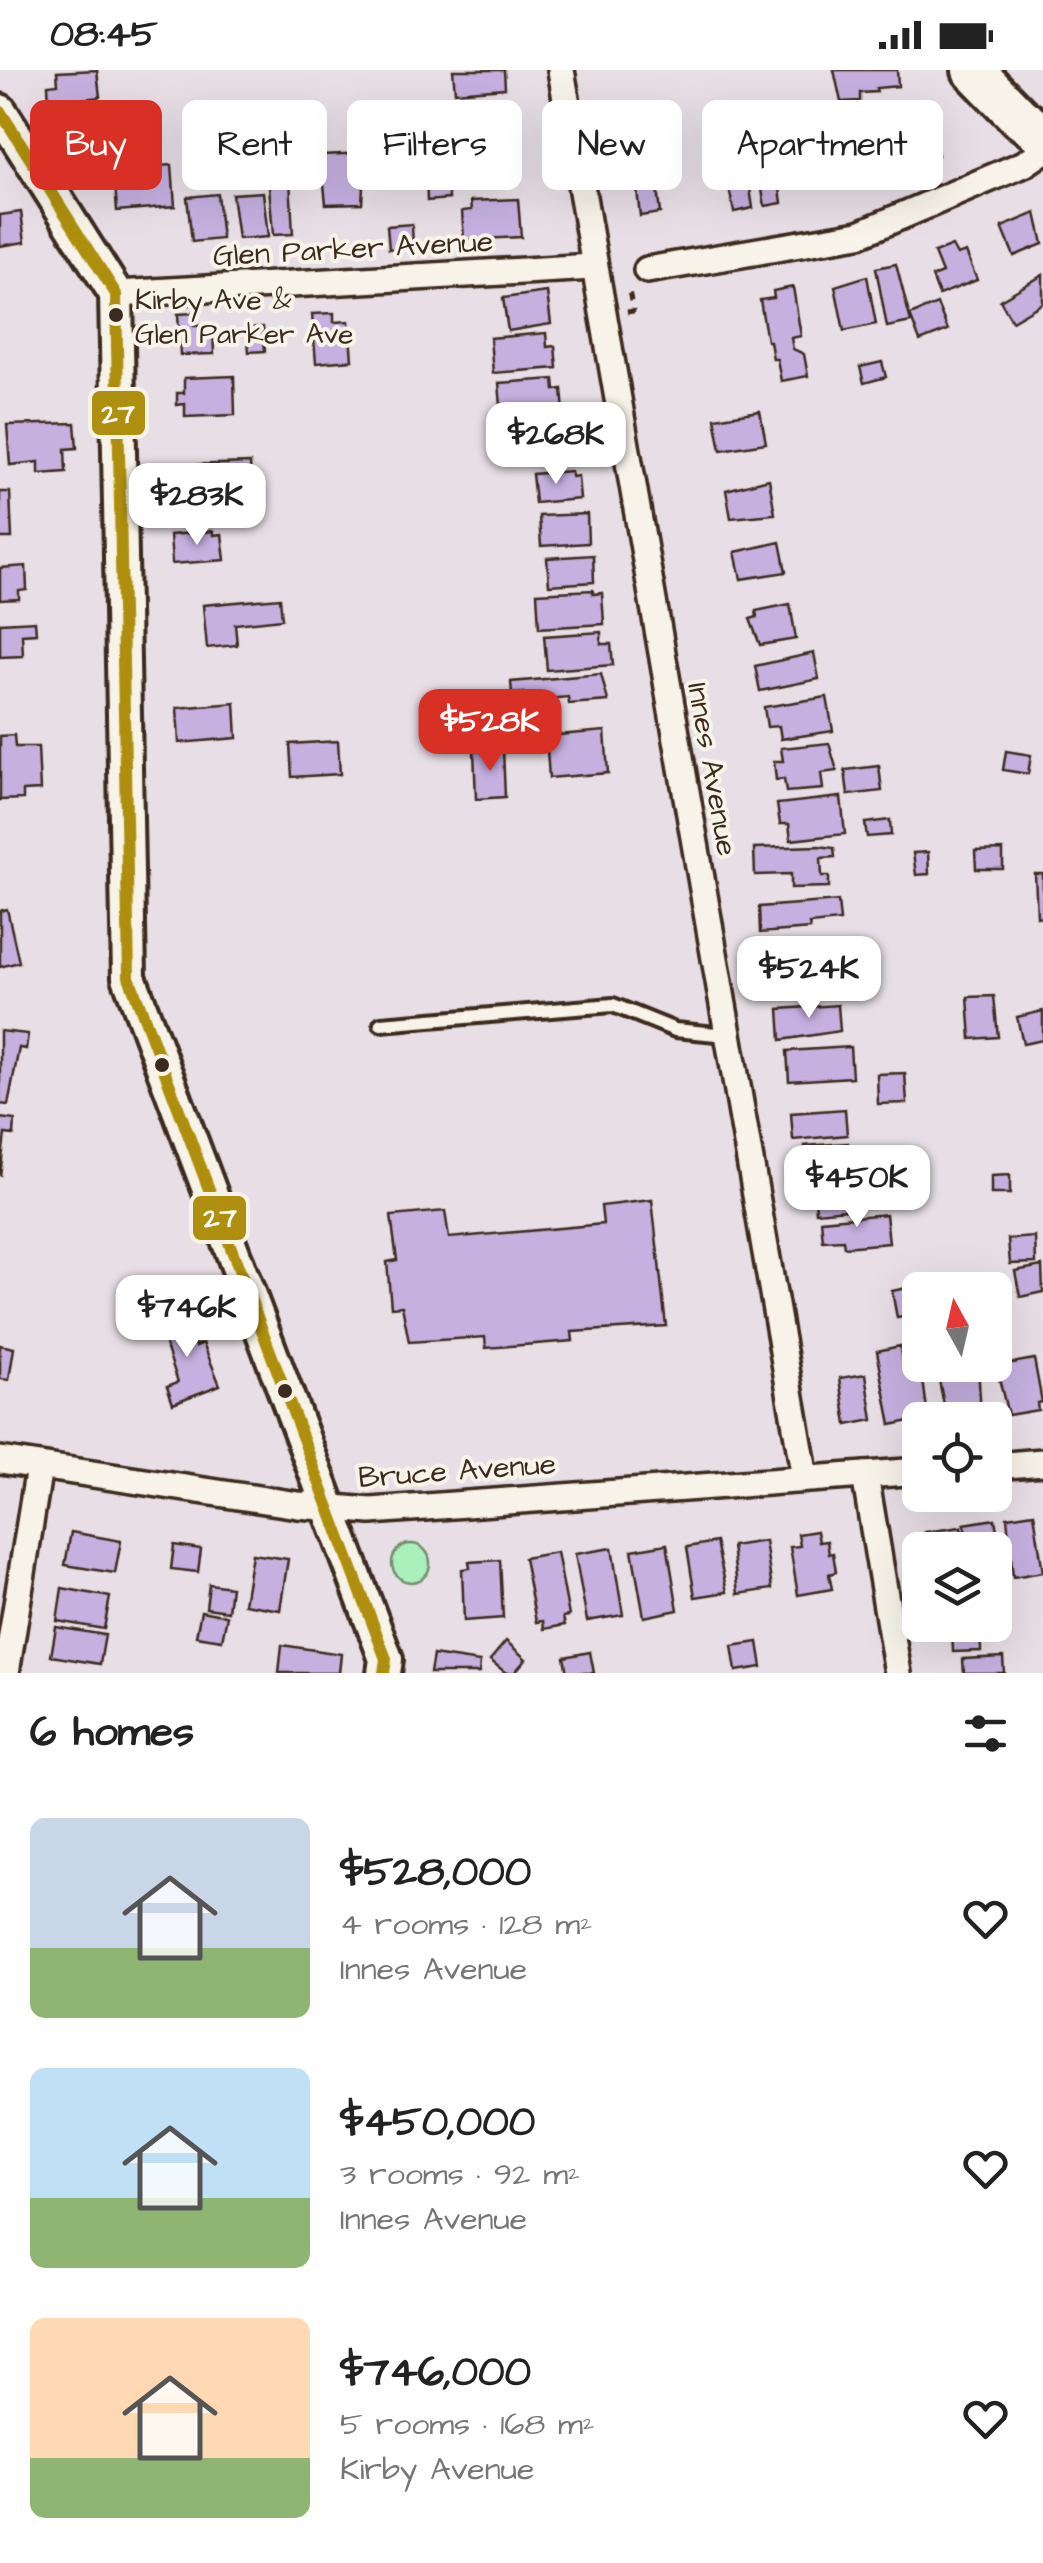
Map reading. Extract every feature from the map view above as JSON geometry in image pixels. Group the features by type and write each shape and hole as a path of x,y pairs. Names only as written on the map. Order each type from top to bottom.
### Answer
{"main road":[{"path":"973,70 1018,117 1043,135"}],"street":[{"name":"Innes Avenue","path":"561,70 805,1478"},
{"path":"0,112 116,294 129,977 386,1659 384,1673"},
{"path":"636,271 858,234 1024,164 1043,152"},
{"name":"Glen Parker Avenue","path":"116,294 593,267"},
{"name":"Bruce Avenue","path":"0,1460 330,1509 372,1510 902,1472"},
{"path":"1012,1465 1043,1462"},
{"path":"6,1673 39,1467"},
{"path":"864,1475 898,1673"}],"lane":[{"path":"382,1024 613,1005 675,1030 727,1036"}],"path":[{"path":"626,312 633,311 636,271"}],"green space":[{"path":"411,1544 424,1550 430,1563 424,1576 411,1582 398,1576 392,1563 398,1550"}],"building":[{"path":"97,70 100,97 49,100 48,85 58,84 57,72"},
{"path":"453,70 504,70 505,88 455,92"},
{"path":"834,70 897,70 898,86 860,93 860,100 841,100"},
{"path":"347,154 347,190 363,190 362,203 326,204 327,155"},
{"path":"172,165 175,206 117,211 116,190 162,190 162,166"},
{"path":"269,190 291,190 293,234 273,235"},
{"path":"427,190 449,190 449,199 427,201"},
{"path":"637,190 657,190 660,213 640,216"},
{"path":"729,190 750,190 753,208 734,212"},
{"path":"762,190 780,190 782,203 765,206"},
{"path":"263,192 268,237 238,239 232,194"},
{"path":"217,194 222,239 192,242 187,197"},
{"path":"518,199 521,237 464,240 462,211 472,210 471,201"},
{"path":"21,212 25,242 0,246 0,215"},
{"path":"1036,213 1043,244 1014,256 1002,227"},
{"path":"412,224 413,247 389,249 387,226"},
{"path":"952,246 957,255 966,252 977,280 939,295 932,277 942,273 934,253"},
{"path":"896,264 911,322 887,327 876,268"},
{"path":"1043,275 1043,303 1012,321 1000,300"},
{"path":"867,276 876,324 844,331 835,286"},
{"path":"793,287 801,336 791,338 793,349 804,354 808,376 781,381 777,359 773,359 767,341 760,300 774,298 773,291"},
{"path":"547,292 551,324 508,331 503,298"},
{"path":"937,304 948,330 920,341 910,315"},
{"path":"194,313 194,326 213,325 214,354 180,355 178,314"},
{"path":"334,313 334,322 349,321 352,360 316,363 312,314"},
{"path":"263,327 265,351 249,352 247,328"},
{"path":"546,333 547,347 555,346 557,368 493,373 490,338"},
{"path":"882,362 886,377 864,383 860,367"},
{"path":"234,376 235,415 185,417 185,404 177,405 177,393 184,393 184,378"},
{"path":"554,379 555,390 562,389 564,412 502,418 499,383"},
{"path":"760,411 766,443 721,450 715,418"},
{"path":"75,423 77,448 65,449 66,472 39,474 39,462 10,465 7,425"},
{"path":"569,424 572,452 525,456 523,429"},
{"path":"250,463 252,502 186,504 180,482 186,481 185,465"},
{"path":"571,471 572,477 578,476 580,499 535,503 532,474"},
{"path":"769,479 775,514 731,518 726,490"},
{"path":"0,492 10,492 12,538 0,538"},
{"path":"587,514 588,543 541,546 539,516"},
{"path":"213,531 213,535 222,534 225,560 172,564 170,535"},
{"path":"780,542 786,572 741,579 735,552"},
{"path":"593,555 594,582 549,585 547,558"},
{"path":"26,566 27,590 19,591 19,599 0,600 0,568"},
{"path":"593,590 593,594 602,593 604,624 539,628 537,593"},
{"path":"280,598 282,619 235,624 237,645 207,648 203,605"},
{"path":"790,604 796,639 760,645 750,619 757,617 756,611"},
{"path":"35,621 36,633 22,634 23,656 0,657 0,623"},
{"path":"601,632 601,644 611,644 613,665 547,670 544,636"},
{"path":"814,653 819,679 760,691 755,666"},
{"path":"601,674 608,701 569,704 568,697 525,701 524,693 512,694 511,682"},
{"path":"827,697 833,731 781,739 779,726 767,727 764,707"},
{"path":"235,703 237,738 179,743 177,708"},
{"path":"605,731 608,773 549,778 546,736"},
{"path":"14,735 15,747 38,747 40,790 23,791 23,799 0,800 0,736"},
{"path":"338,741 340,774 292,777 290,744"},
{"path":"829,743 837,771 821,773 823,789 786,792 784,779 776,780 774,761 783,761 781,748"},
{"path":"503,749 505,797 476,799 474,751"},
{"path":"1006,751 1031,755 1028,774 1003,770"},
{"path":"879,766 882,791 848,795 845,770"},
{"path":"841,797 845,834 791,840 789,824 780,824 777,804"},
{"path":"890,820 891,835 867,837 865,823"},
{"path":"754,848 834,848 835,857 821,858 822,876 829,876 829,887 791,888 791,874 755,875"},
{"path":"1003,850 1003,869 976,869 975,851"},
{"path":"928,852 929,874 916,875 913,853"},
{"path":"1035,874 1043,874 1043,916 1037,917"},
{"path":"838,901 840,921 809,924 810,929 760,933 759,907"},
{"path":"7,909 19,962 0,967 0,911"},
{"path":"851,948 853,960 831,963 829,951"},
{"path":"829,962 831,988 790,992 790,988 773,989 771,967"},
{"path":"994,996 998,1037 971,1039 968,997"},
{"path":"838,1005 840,1031 781,1040 779,1009"},
{"path":"1043,1011 1043,1040 1023,1044 1017,1017"},
{"path":"0,1031 28,1034 26,1049 19,1048 8,1105 0,1104"},
{"path":"850,1047 852,1077 789,1081 787,1051"},
{"path":"905,1073 907,1103 878,1104 877,1074"},
{"path":"845,1109 847,1135 793,1140 791,1113"},
{"path":"0,1118 15,1120 14,1135 5,1134 0,1176"},
{"path":"848,1143 850,1173 807,1176 805,1146"},
{"path":"1010,1175 1010,1194 991,1194 991,1176"},
{"path":"887,1179 889,1205 816,1212 814,1184"},
{"path":"652,1200 666,1326 572,1332 573,1341 486,1348 485,1337 409,1342 402,1306 391,1307 387,1262 397,1260 391,1216 445,1211 449,1238 603,1224 601,1206"},
{"path":"886,1214 889,1243 844,1247 843,1240 823,1241 821,1220"},
{"path":"1035,1237 1036,1263 1010,1264 1008,1239"},
{"path":"1042,1266 1043,1292 1020,1297 1015,1271"},
{"path":"902,1289 902,1317 897,1318 892,1291"},
{"path":"183,1312 196,1346 203,1343 220,1385 173,1403 167,1386 178,1382 158,1322"},
{"path":"0,1345 14,1348 9,1380 0,1379"},
{"path":"900,1346 902,1382 923,1382 926,1402 902,1402 902,1423 891,1425 877,1351"},
{"path":"1034,1359 1042,1402 1037,1403 1038,1410 1012,1414 1012,1402 1005,1402 1000,1382 1012,1382 1012,1363"},
{"path":"866,1374 873,1420 847,1425 840,1378"},
{"path":"939,1382 979,1382 980,1402 943,1402"},
{"path":"1034,1513 1043,1572 1013,1577 1012,1532 1008,1532 1007,1517"},
{"path":"995,1519 997,1532 966,1532 964,1524"},
{"path":"961,1527 962,1532 925,1532"},
{"path":"817,1531 819,1542 827,1541 829,1554 833,1553 836,1572 829,1574 832,1589 798,1595 790,1547 800,1546 798,1534"},
{"path":"71,1532 121,1541 115,1573 65,1565"},
{"path":"765,1541 772,1589 738,1594 732,1546"},
{"path":"716,1542 727,1592 695,1597 687,1547"},
{"path":"667,1544 678,1610 644,1617 632,1550"},
{"path":"174,1545 201,1549 198,1572 171,1569"},
{"path":"612,1548 623,1615 587,1621 575,1554"},
{"path":"557,1552 569,1616 563,1617 565,1625 544,1629 543,1621 536,1622 524,1558"},
{"path":"252,1554 288,1559 280,1610 244,1604"},
{"path":"500,1560 503,1618 464,1621 462,1569 470,1568 469,1562"},
{"path":"209,1584 231,1587 228,1611 206,1608"},
{"path":"62,1588 110,1597 104,1629 57,1621"},
{"path":"201,1611 227,1616 222,1640 196,1636"},
{"path":"56,1627 105,1635 100,1664 51,1656"},
{"path":"506,1641 526,1659 514,1673 506,1673 490,1660"},
{"path":"758,1642 762,1667 736,1671 732,1646"},
{"path":"953,1642 981,1642 981,1651 953,1652"},
{"path":"282,1645 341,1654 339,1673 279,1673"},
{"path":"590,1652 594,1673 567,1673 564,1657"},
{"path":"433,1655 480,1662 479,1673 430,1673"},
{"path":"1003,1657 1004,1673 964,1673 963,1659"}],"transit line":[{"name":"27","path":"0,111 116,294 129,977 386,1659 384,1673"}],"place":[{"name":"Kirby Ave & Glen Parker Ave","path":"116,315"}]}
